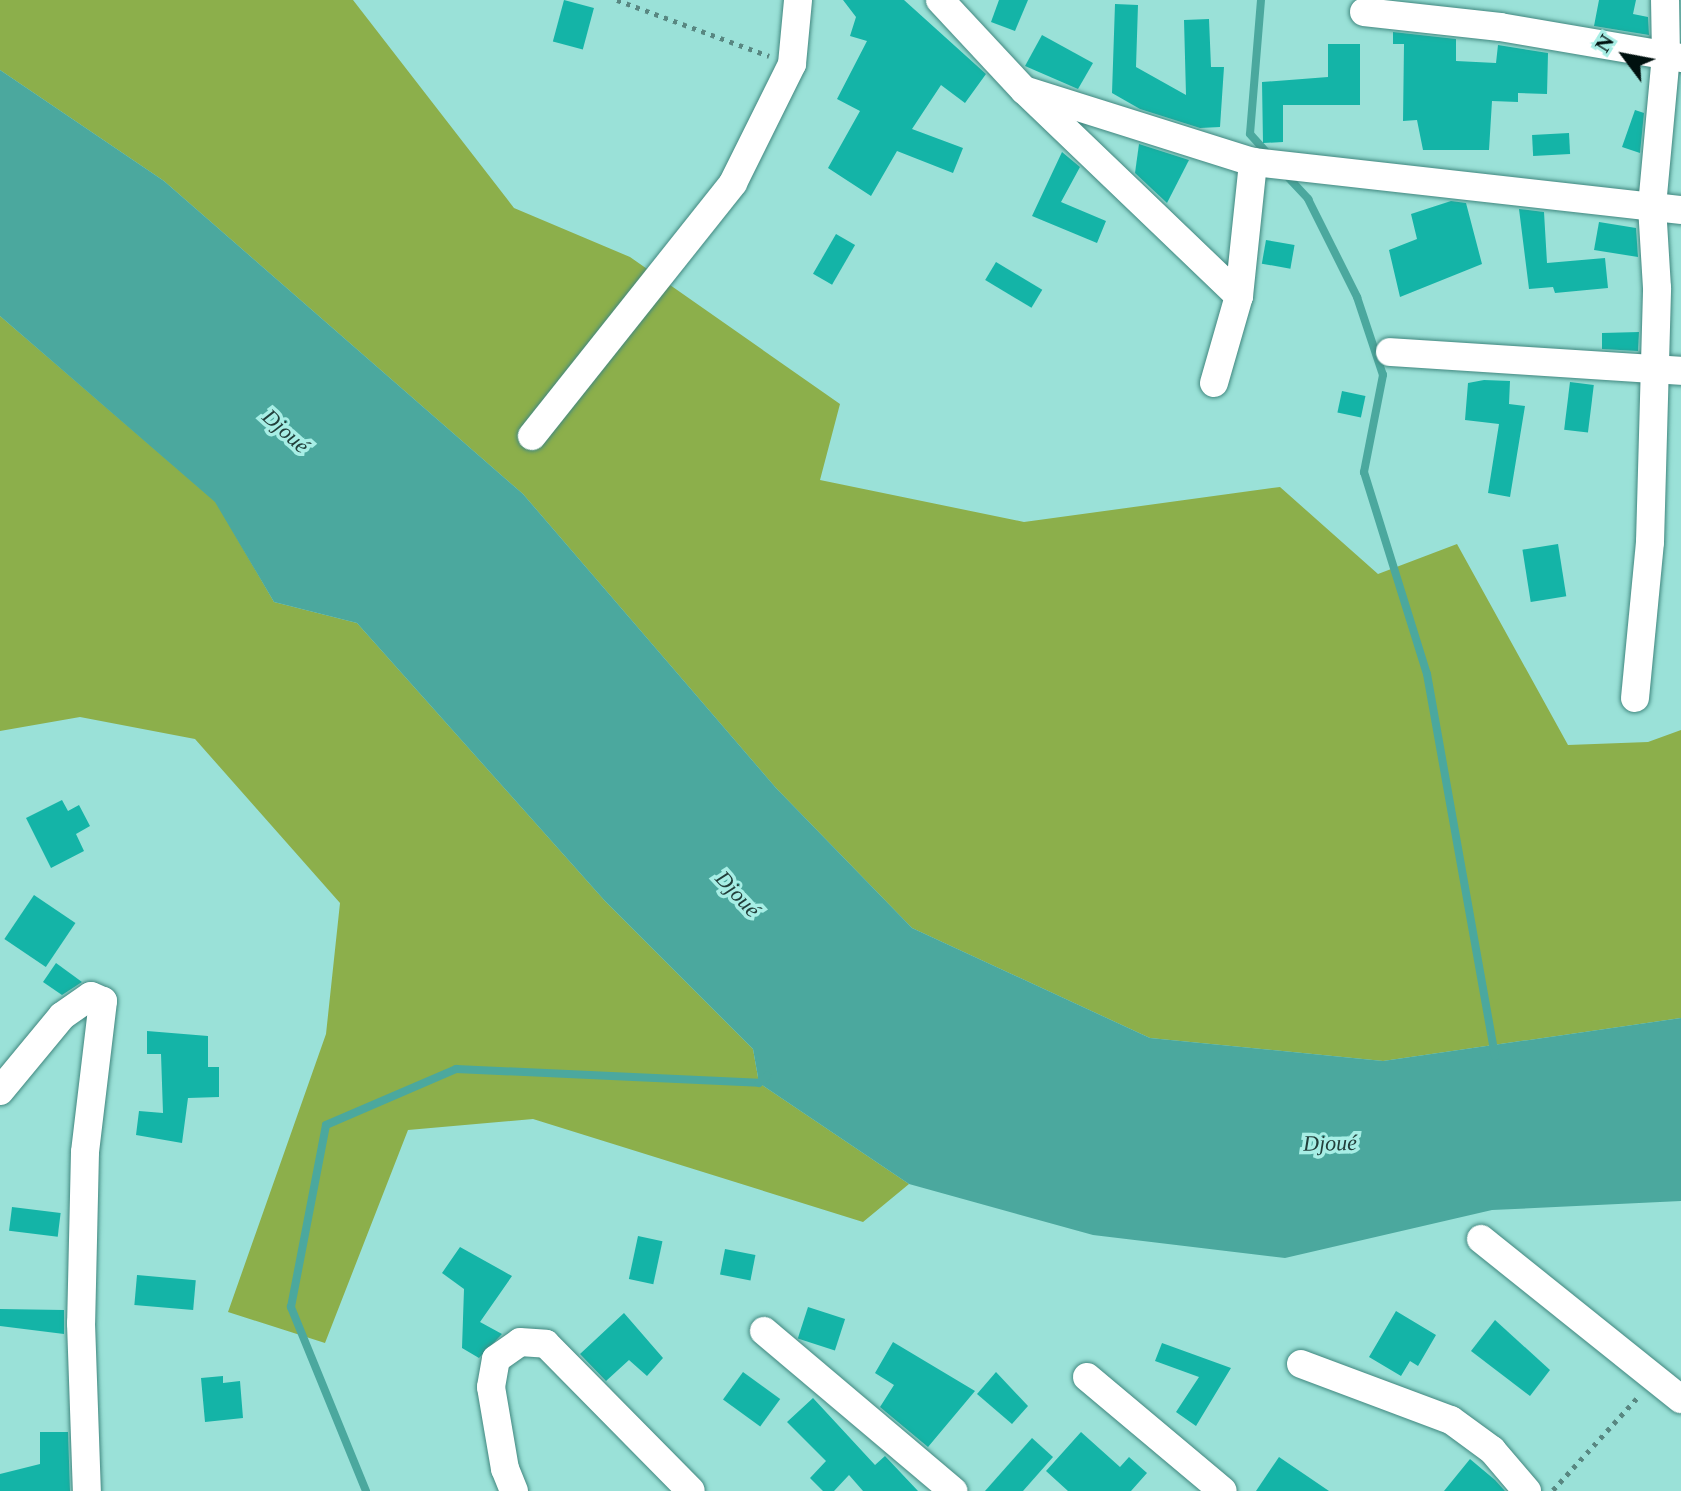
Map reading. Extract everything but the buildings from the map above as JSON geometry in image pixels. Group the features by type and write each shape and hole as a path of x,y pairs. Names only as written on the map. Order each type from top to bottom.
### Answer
{"street":[{"path":"532,436 733,183 792,64 798,0"},
{"path":"940,0 1024,90 1239,296"},
{"path":"1635,698 1650,542 1657,288 1652,206 1673,57 1665,0"},
{"path":"1364,12 1500,27 1673,57"},
{"path":"1024,90 1253,162 1681,210"},
{"path":"1214,383 1239,296 1253,162"},
{"path":"1390,352 1681,371"},
{"path":"0,1091 62,1016 91,996 103,1001 85,1152 81,1323 87,1491"},
{"path":"1481,1239 1681,1399"},
{"path":"764,1331 953,1491"},
{"path":"514,1491 505,1469 491,1387 496,1359 520,1342 546,1344 691,1491"},
{"path":"1301,1364 1451,1420 1492,1450 1527,1491"},
{"path":"1087,1377 1223,1491"}],"path":[{"path":"617,0 792,64"},
{"path":"1552,1491 1654,1379"}],"green space":[{"path":"0,0 353,0 514,208 630,257 840,404 820,480 1024,522 1280,487 1378,574 1457,544 1568,745 1648,742 1681,730 1681,1018 1383,1061 1150,1038 912,928 776,788 523,494 164,181 0,70"},
{"path":"0,316 216,502 274,602 357,623 605,901 753,1049 759,1083 909,1184 863,1222 533,1119 408,1130 325,1343 228,1312 326,1034 340,903 195,739 80,717 0,731"}],"water":[{"name":"Djoué","path":"0,70 164,181 523,494 776,788 912,928 1150,1038 1383,1061 1681,1018 1681,1201 1492,1210 1285,1258 1093,1235 909,1184 759,1083 753,1049 605,901 357,623 274,602 215,502 0,316"}],"waterway":[{"path":"1261,0 1250,134 1270,156"},
{"path":"1286,175 1308,199 1357,297 1383,375 1364,472 1427,674 1495,1056"},
{"path":"366,1491 291,1307 326,1125 456,1069 759,1083 767,1076"}]}
